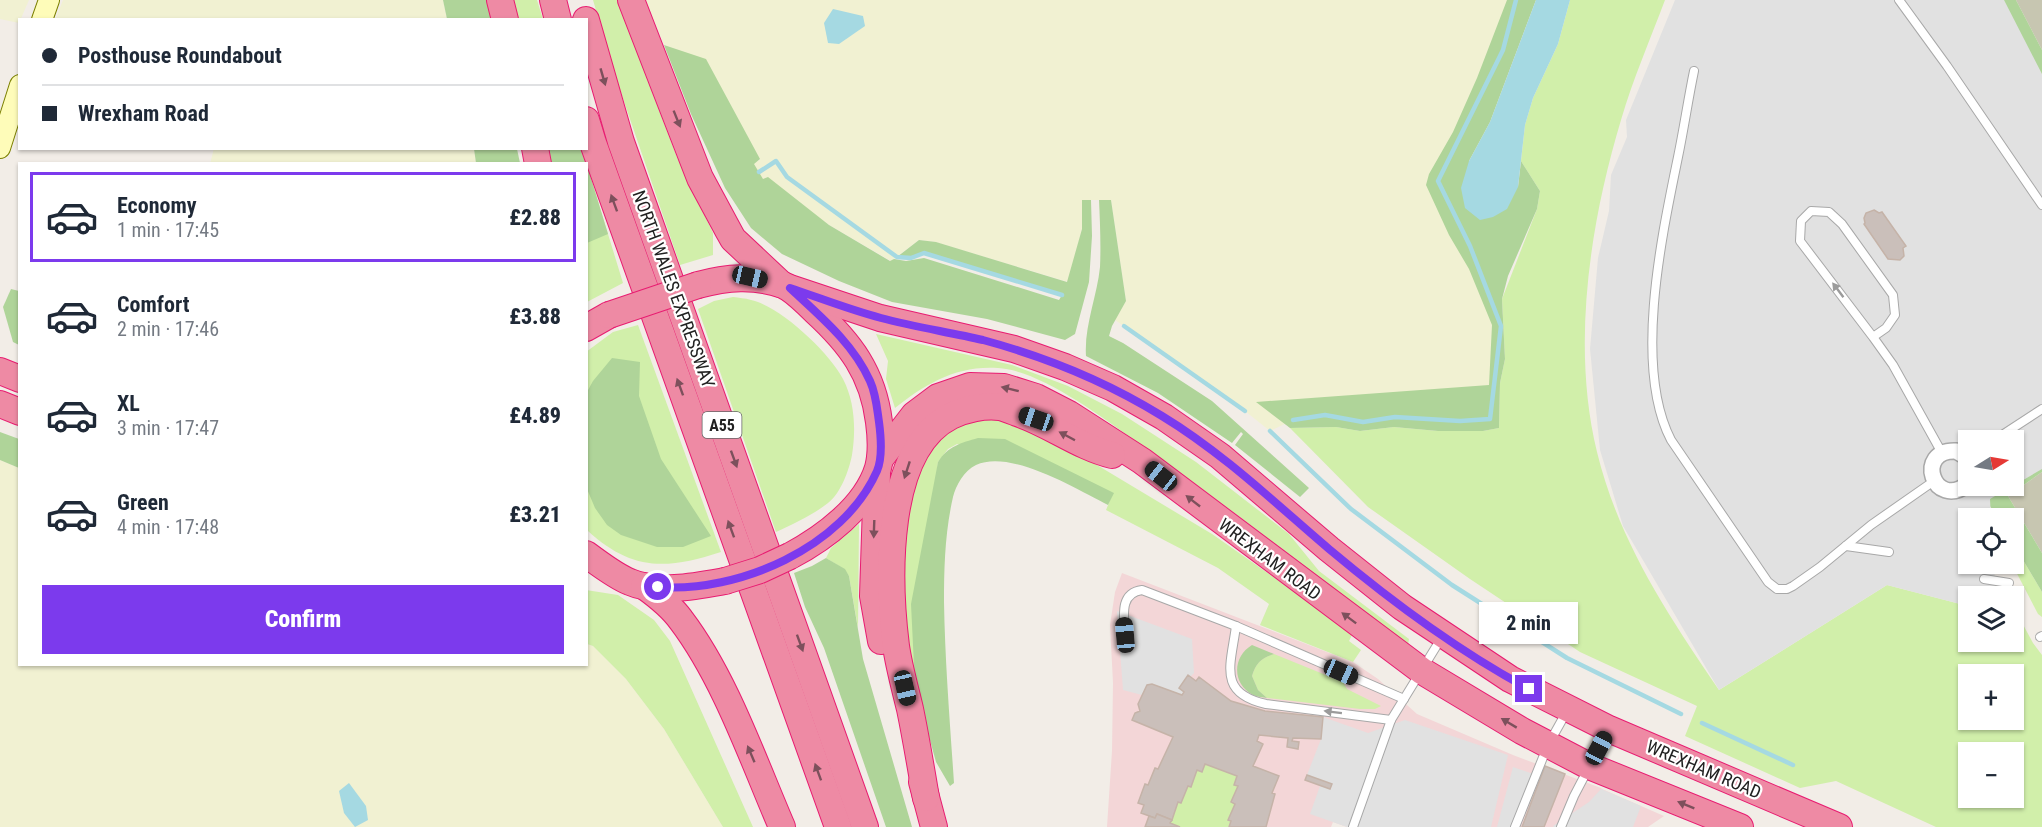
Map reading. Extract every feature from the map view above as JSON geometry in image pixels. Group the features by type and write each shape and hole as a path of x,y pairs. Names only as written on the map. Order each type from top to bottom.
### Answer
{"highway":[{"path":"500,0 504,18"},
{"path":"553,0 558,18"},
{"name":"NORTH WALES EXPRESSWAY","path":"581,0 586,18"},
{"path":"631,0 700,178 733,239 830,325 849,346 871,384 877,405 879,465 873,596 883,656 927,798"},
{"name":"NORTH WALES EXPRESSWAY","path":"588,27 621,142 865,827"},
{"name":"NORTH WALES EXPRESSWAY","path":"588,126 838,827"},
{"name":"WREXHAM ROAD","path":"588,327 609,315 698,285 724,278 750,277 786,286 880,318 982,340 1065,367 1113,388 1164,417 1220,456 1402,607 1510,679 1609,729 1839,827"},
{"path":"0,370 18,378"},
{"name":"WREXHAM ROAD","path":"637,584 672,588 725,581 760,570 816,543 857,505 879,465 914,415 938,397 970,386 1004,387 1036,397 1069,414 1142,461 1422,672 1548,745 1589,766 1740,827"},
{"path":"934,827 896,648 890,577 899,494 911,459 923,438 939,422 959,412 974,408 1000,407 1036,419 1097,451 1142,461"},
{"path":"588,555 665,602 681,619 702,652 745,740 782,827"},
{"path":"588,574 637,584"}],"street":[{"path":"43,18 49,0"},
{"path":"0,148 18,91"},
{"path":"1958,452 1942,453 1932,465 1934,481 1940,488 1947,491 1958,489"}],"lane":[{"path":"1899,0 2042,205"},
{"path":"1694,71 1666,218 1653,320 1653,365 1664,424 1676,448 1773,588 1781,590 1793,586 1889,512 1934,481"},
{"path":"1873,336 1886,328 1895,315 1893,295 1842,224 1829,212 1811,211 1801,222 1800,241 1893,365 1942,453"},
{"path":"2010,430 2042,409"},
{"path":"1846,546 1888,552"},
{"path":"1984,579 2009,583"},
{"path":"1125,635 1123,613 1125,603 1134,591 1142,590 1236,626 1404,699"},
{"path":"1236,626 1230,673 1232,684 1239,694 1252,701 1266,704 1392,720"},
{"path":"1353,827 1392,720 1443,636"},
{"path":"1515,827 1548,745 1568,710"},
{"path":"1561,827 1609,729"}],"shaded area":[{"path":"0,0 29,0 21,18 18,18 18,23 0,19"},
{"path":"63,0 443,0 447,18 56,18"},
{"path":"646,0 1516,0 1503,50 1501,326 1490,419 1293,420 1270,431 1115,320 1126,301 1111,200 1082,200 1082,229 1068,282 935,242 919,240 891,261 829,225 763,180 753,163 760,160 706,60 664,45"},
{"path":"1675,0 2004,0 2042,74 2042,469 2024,480 2024,430 1958,430 1958,496 1995,496 1990,499 1990,508 1958,508 1958,574 1995,574 1995,586 1958,586 1958,603 1887,585 1719,690 1623,526 1600,450 1590,349 1598,258 1609,211 1611,175 1627,137 1626,120"},
{"path":"2016,0 2042,0 2042,50"},
{"path":"214,150 474,150 476,162 210,162"},
{"path":"0,460 18,468 18,666 588,666 588,644 593,646 626,679 664,729 723,827 0,827"},
{"path":"2042,472 2042,553 2024,523 2024,508 2015,508 2008,496 2024,496 2024,485"},
{"path":"1122,573 1353,662 1378,679 1417,714 1513,755 1601,788 1664,816 1648,827 1347,827 1333,822 1331,827 1107,827 1112,751 1113,683 1110,625 1115,592"},
{"path":"1117,611 1192,639 1194,673 1190,677 1188,675 1179,688 1184,692 1182,695 1150,684 1147,685 1142,695 1123,690"},
{"path":"1323,717 1368,733 1405,720 1508,755 1491,827 1347,827 1310,814 1320,786 1330,789 1332,785 1307,775 1321,739"},
{"path":"1513,767 1539,776 1519,827 1497,827"},
{"path":"1601,789 1641,806 1633,827 1553,826 1589,802"}],"green space":[{"path":"443,0 487,0 491,18 447,18"},
{"path":"509,0 537,0 543,18 513,18"},
{"path":"593,0 617,0 677,157 713,233 713,255 680,265 618,84"},
{"path":"1507,0 1536,0 1490,122 1469,161 1518,187 1521,161 1540,191 1537,209 1508,276 1502,299 1505,359 1500,383 1499,428 1483,431 1438,431 1394,427 1360,431 1336,427 1290,428 1256,402 1489,385 1492,325 1469,269 1449,235 1426,185 1429,174 1453,132 1477,78"},
{"path":"1570,0 1665,0 1621,120 1601,200 1588,285 1585,370 1589,412 1597,452 1618,517 1647,577 1719,690 1887,585 1958,603 1958,652 2024,652 2024,626 2042,655 2042,827 1936,827 1836,781 1800,788 1685,736 1697,706 1580,652 1470,579 1368,507 1290,428 1336,427 1360,431 1394,427 1438,431 1483,431 1499,428 1500,383 1505,359 1502,299 1537,209 1540,191 1521,161 1525,125 1533,98 1558,44"},
{"path":"1991,0 2016,0 2042,50 2042,100"},
{"path":"664,45 706,59 760,159 754,164 763,179 768,177 829,225 890,261 924,258 1059,300 1062,295 924,253 911,257 897,257 919,240 936,242 1067,282 1082,229 1082,200 1091,200 1092,236 1089,282 1075,334 1065,340 987,319 892,302 839,281 782,254 751,228 725,188 691,114"},
{"path":"474,150 517,150 520,162 476,162"},
{"path":"541,150 582,150 586,162 544,162"},
{"path":"588,169 623,283 588,301"},
{"path":"588,169 608,234 588,243"},
{"path":"1099,200 1111,200 1126,301 1109,336 1212,401 1309,488 1300,497 1235,445 1243,434 1241,432 1232,443 1158,393 1086,356 1087,334 1100,267"},
{"path":"11,289 18,291 18,344 13,342 3,307"},
{"path":"733,297 749,299 776,311 816,344 837,368 847,388 852,407 854,436 852,455 841,487 833,499 822,507 776,532 698,309 714,301"},
{"path":"638,325 721,552 683,562 650,563 634,560 619,553 588,531 588,351 613,332"},
{"path":"876,334 1012,365 1068,386 1122,414 1196,462 1289,534 1319,571 1409,639 1408,645 1165,462 1085,406 1031,376 998,368 955,373 918,391 895,408 886,379 888,361"},
{"path":"612,358 640,362 639,396 661,459 711,536 683,547 657,547 621,535 607,525 595,508 588,491 588,390"},
{"path":"984,416 1010,420 1087,459 1212,534 1352,635 1349,641 1361,650 1353,662 1260,625 1269,604 1218,568 1106,510 1113,493 957,444 948,449 938,462 915,686 903,613 903,529 919,463 949,426"},
{"path":"2042,420 2042,472 2024,485 2024,433"},
{"path":"0,432 18,439 18,468 0,460"},
{"path":"978,438 1005,439 1114,493 1108,505 1043,473 1007,462 990,461 976,465 958,483 948,523 944,576 945,647 954,783 950,786 936,762 915,686 911,604 938,462 951,449"},
{"path":"1985,496 2008,496 2015,508 1991,508"},
{"path":"2024,523 2042,553 2042,592 2024,562"},
{"path":"859,524 858,628 849,576 844,569 826,558 831,548"},
{"path":"826,558 845,569 849,576 863,659 912,827 886,827 824,648 805,607 794,573"},
{"path":"2024,562 2042,592 2042,617 2038,614 2017,574 2024,574"},
{"path":"588,590 618,595 654,620 670,641 753,827 723,827 664,729 626,679 593,646 588,644"},
{"path":"1252,645 1274,654 1260,662 1252,676 1258,690 1267,698 1255,696 1246,690 1238,678 1238,663 1245,650"},
{"path":"1274,654 1343,682 1347,689 1381,706 1375,709 1360,709 1267,698 1258,690 1252,676 1260,662"},
{"path":"1205,764 1237,776 1234,784 1238,786 1231,802 1235,804 1228,820 1231,821 1229,827 1180,827 1170,823 1178,802 1181,803 1188,786 1191,787 1197,770 1202,772"}],"water":[{"path":"1536,0 1570,0 1558,44 1533,98 1525,125 1518,187 1507,209 1493,217 1480,220 1465,208 1461,188 1469,161 1490,122"},
{"path":"833,9 863,16 865,26 839,44 828,43 824,23"},
{"path":"349,783 366,806 368,820 355,827 344,813 339,791"}],"building":[{"path":"1874,210 1882,212 1906,246 1903,248 1904,256 1900,260 1888,259 1864,224 1866,213"},
{"path":"1188,675 1196,681 1199,677 1231,701 1265,711 1323,717 1321,739 1293,738 1292,741 1299,742 1298,749 1287,747 1288,738 1259,735 1257,741 1263,744 1253,766 1279,776 1272,793 1275,794 1266,827 1229,827 1231,821 1228,820 1235,804 1231,802 1238,786 1234,785 1237,776 1205,764 1202,772 1197,770 1191,787 1188,786 1181,803 1178,802 1172,820 1157,814 1155,818 1141,813 1144,805 1138,803 1145,784 1148,785 1155,768 1158,769 1173,737 1132,720 1135,713 1140,711 1138,704 1147,685 1152,684 1182,695 1184,692 1179,688"},
{"path":"1545,766 1565,774 1544,827 1522,827"},
{"path":"1307,775 1332,784 1330,789 1305,780"},
{"path":"1157,814 1172,820 1170,823 1180,827 1145,827 1149,816 1155,818"}],"waterway":[{"path":"1293,420 1325,415 1363,422 1395,417 1460,421 1490,419 1501,326 1470,246 1438,181 1503,50 1516,0"},
{"path":"759,172 776,161 787,177 897,257 911,258 924,253 1062,295"},
{"path":"1124,326 1245,411"},
{"path":"1270,431 1351,509 1452,585 1567,658 1681,714"},
{"path":"1702,723 1793,765"}],"route":[{"path":"658,587 696,586 725,581 760,570 816,543 857,505 877,471 880,459 877,405 862,365 849,346 790,288 880,318 1014,349 1065,367 1113,388 1164,417 1220,456 1329,549 1402,607 1443,636 1529,689"}]}
